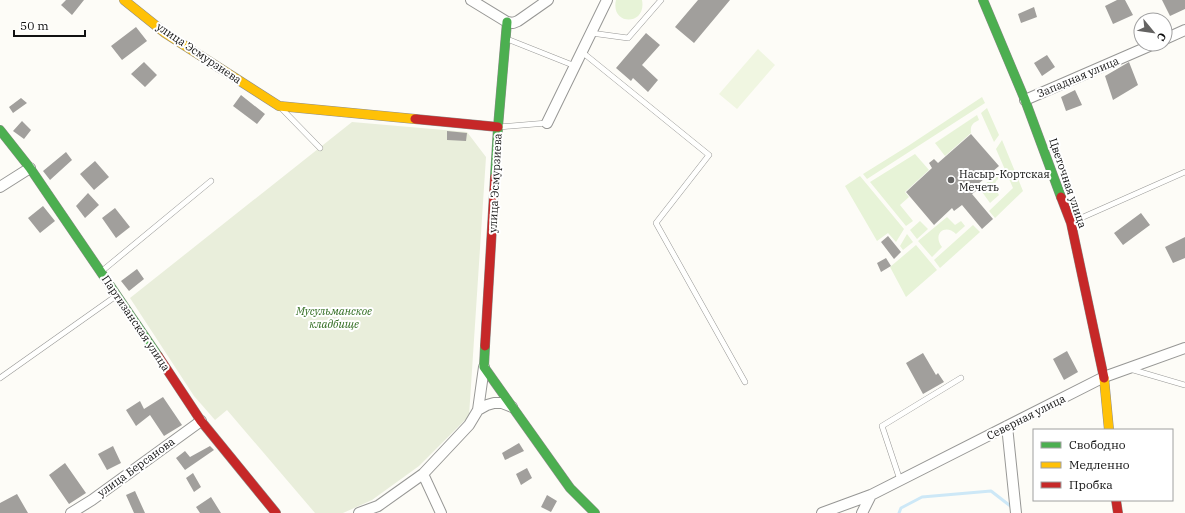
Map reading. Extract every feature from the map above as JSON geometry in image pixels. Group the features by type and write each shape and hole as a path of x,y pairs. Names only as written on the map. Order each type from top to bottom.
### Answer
{"street":[{"name":"улица Эсмурзиева","path":"124,0 165,33 279,106 498,127 484,367"},
{"path":"471,0 507,22 513,23 548,0"},
{"path":"547,123 607,0"},
{"name":"Цветочная улица","path":"983,0 1025,100 1070,223 1104,377 1109,429"},
{"path":"498,127 507,22"},
{"path":"1173,35 1185,30"},
{"name":"Западная улица","path":"1025,100 1136,52"},
{"name":"Партизанская улица","path":"0,130 30,168 201,420 276,513"},
{"path":"0,187 30,168"},
{"name":"Северная улица","path":"871,495 1104,377 1185,348"},
{"path":"484,367 570,488 595,513"},
{"path":"359,513 378,506 423,474 469,425 478,410 484,367"},
{"path":"478,410 494,403 502,403 512,407"},
{"name":"улица Берсанова","path":"71,513 92,500 201,420"},
{"path":"1007,426 1016,513"},
{"path":"423,474 442,513"},
{"path":"822,513 871,495"},
{"path":"862,513 871,495"},
{"path":"1116,501 1118,513"}],"lane":[{"path":"591,33 628,38 661,0"},
{"path":"506,39 575,66"},
{"path":"582,52 709,155 656,223 745,382"},
{"path":"279,106 320,148"},
{"path":"498,127 547,123"},
{"path":"1070,223 1185,172"},
{"path":"101,272 211,181"},
{"path":"0,378 117,295"},
{"path":"1128,369 1185,385"},
{"path":"900,480 882,426 961,378"}],"green space":[{"path":"616,0 642,0 642,9 639,15 634,18 629,20 623,18 618,15"},
{"path":"758,49 775,65 737,109 719,94"},
{"path":"982,97 985,103 867,179 863,174 908,146"},
{"path":"987,108 999,135 994,142 981,113"},
{"path":"977,115 979,120 972,125 971,133 945,156 935,143"},
{"name":"Мусульманское кладбище","path":"352,122 467,132 486,157 469,416 419,466 372,500 343,513 315,513 227,410 215,420 194,396 130,298"},
{"path":"1002,140 1023,191 995,218 989,211 1013,188 996,149"},
{"path":"915,154 929,170 905,192 909,197 900,205 913,221 906,226 870,182"},
{"path":"1000,170 1003,175 996,181 994,187 999,195 990,203 980,189"},
{"path":"860,176 904,229 896,242 888,233 877,241 845,186"},
{"path":"947,217 955,225 961,221 965,226 956,234 948,230 941,232 938,238 942,247 932,257 918,241"},
{"path":"920,221 928,229 917,239 910,230"},
{"path":"973,225 980,232 940,268 934,260"},
{"path":"907,234 913,242 903,250 900,246"},
{"path":"916,245 937,270 906,297 890,267"}],"building":[{"path":"66,0 84,0 72,15 61,5"},
{"path":"698,0 730,0 694,43 675,27"},
{"path":"1117,0 1125,0 1133,15 1113,24 1105,6"},
{"path":"1162,0 1185,0 1185,9 1173,15 1173,12 1168,12"},
{"path":"1034,7 1037,17 1021,23 1018,14"},
{"path":"136,27 147,41 122,60 111,46"},
{"path":"646,33 660,45 642,65 658,80 648,92 633,78 631,81 616,68"},
{"path":"1047,55 1055,67 1042,76 1034,63"},
{"path":"144,62 157,75 145,87 131,74"},
{"path":"1129,62 1138,85 1113,100 1105,76"},
{"path":"1075,90 1082,105 1066,111 1061,97"},
{"path":"241,95 265,114 257,124 233,106"},
{"path":"21,98 27,103 13,113 9,107"},
{"path":"22,121 31,130 24,139 13,131"},
{"path":"447,131 467,133 466,141 447,140"},
{"name":"Насыр-Кортская Мечеть","path":"971,134 999,166 977,185 980,188 972,194 993,219 982,229 962,205 954,211 952,208 934,225 906,192 932,168 929,163 934,159 938,163"},
{"path":"66,152 72,160 50,180 43,171"},
{"path":"95,161 109,177 94,190 80,174"},
{"path":"88,193 99,205 85,218 76,206"},
{"path":"43,206 55,221 40,233 28,218"},
{"path":"115,208 130,227 116,238 102,218"},
{"path":"1141,213 1150,225 1123,245 1114,233"},
{"path":"888,236 901,252 894,259 881,242"},
{"path":"1185,237 1185,258 1173,263 1165,247"},
{"path":"886,258 891,266 881,272 877,263"},
{"path":"137,269 144,279 129,291 121,281"},
{"path":"1067,351 1078,372 1064,380 1053,359"},
{"path":"923,353 936,375 938,373 944,382 923,394 906,363"},
{"path":"163,397 182,425 164,436 150,415 136,426 126,410 140,401 144,409"},
{"path":"519,443 524,451 505,460 502,453"},
{"path":"113,446 121,463 107,470 98,454"},
{"path":"210,446 214,450 185,470 176,458 185,451 190,457"},
{"path":"65,463 86,493 69,504 49,475"},
{"path":"527,468 532,478 521,485 516,474"},
{"path":"193,473 201,487 194,492 186,478"},
{"path":"135,491 145,513 134,513 126,495"},
{"path":"17,494 28,513 0,513 0,503"},
{"path":"547,495 557,501 551,512 541,507"},
{"path":"211,497 221,513 200,513 196,507"}],"waterway":[{"path":"899,513 901,508 922,497 991,491 1013,508"}],"traffic: fast":[{"path":"983,0 1025,100 1061,197"},
{"path":"495,177 507,22"},
{"path":"0,130 30,168 158,356"},
{"path":"485,346 484,367 570,488 595,513"}],"traffic: slow":[{"path":"124,0 165,33 279,106 415,119"},
{"path":"1104,378 1109,429"}],"traffic: jam":[{"path":"415,119 498,127"},
{"path":"485,346 495,177"},
{"path":"1061,197 1071,223 1104,378"},
{"path":"158,356 201,421 276,513"},
{"path":"1116,501 1118,513"}],"place":[{"name":"Насыр-Кортская Мечеть","path":"951,180"}]}
